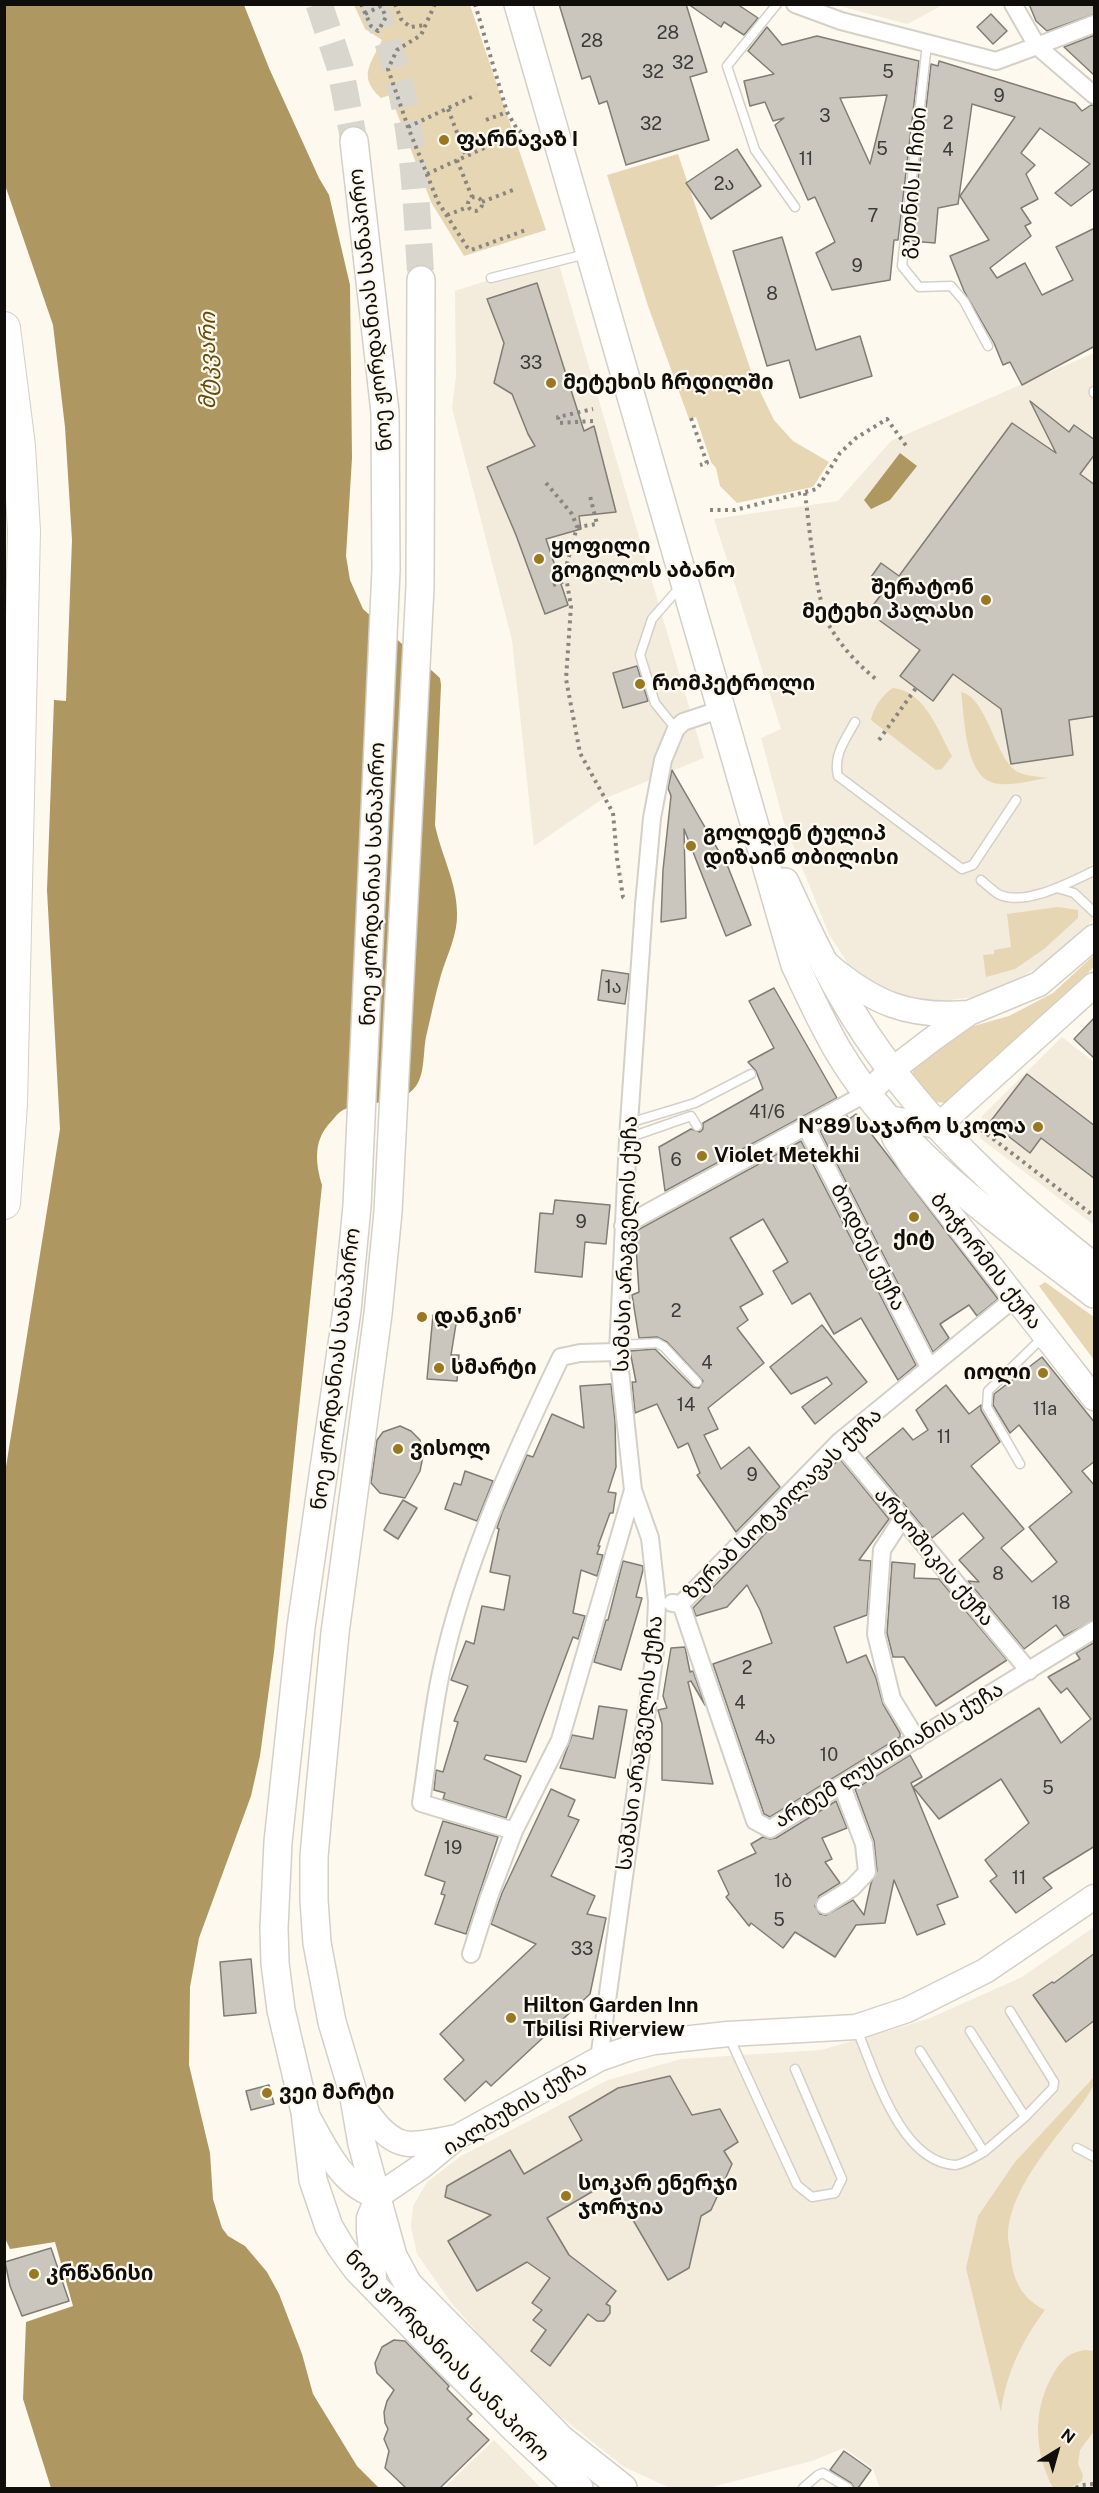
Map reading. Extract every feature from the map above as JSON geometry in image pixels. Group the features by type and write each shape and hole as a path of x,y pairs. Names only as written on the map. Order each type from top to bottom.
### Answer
{"highway":[{"path":"4,328 19,447 24,531 11,1104 4,1203"}],"main road":[{"path":"518,4 795,964 840,1054 867,1094 887,1118 958,1189 1095,1294"},
{"name":"ნოე ჟორდანიას სანაპირო","path":"354,141 386,412 386,570 363,1111 347,1310 301,1627 275,1891 275,1963 280,1998 305,2112 313,2180 330,2227 349,2259 375,2287 514,2428 579,2488"},
{"name":"ნოე ჟორდანიას სანაპირო","path":"421,280 420,587 388,1212 378,1314 335,1633 314,1857 317,1943 332,2022 353,2092 362,2144 393,2256 408,2284 561,2439 622,2488"},
{"path":"750,808 825,963 855,1018 892,1070 938,1126 1007,1194 1095,1267"},
{"path":"867,1094 914,1051 969,1013 1039,984 1095,937"},
{"path":"825,963 857,989 903,1010 935,1015 969,1013"},
{"path":"938,1126 1095,985"},
{"path":"887,1118 938,1126"},
{"name":"ბოჭორმის ქუჩა","path":"887,1118 895,1139 913,1167 1095,1398"},
{"name":"იალბუზის ქუჩა","path":"378,2196 422,2166 457,2137 598,2059 654,2042 728,2034 856,2027 907,2010 985,1971 1095,1897"},
{"path":"353,2092 377,2124 396,2141 412,2144 457,2137"},
{"path":"305,2112 345,2176 368,2194 378,2196 369,2218 375,2287"}],"street":[{"path":"795,4 842,21 996,61 1095,24"},
{"path":"1013,4 1037,45 1095,95"},
{"path":"676,729 683,722 722,709"},
{"name":"სამასი არაგველის ქუჩა","path":"598,2059 655,1651 657,1601 650,1538 633,1490 618,1348 628,1130 652,818 663,760 676,729"},
{"path":"623,1226 867,1094"},
{"name":"ბოდბეს ქუჩა","path":"806,1127 930,1367"},
{"name":"ზურაბ სოტკილავას ქუჩა","path":"657,1601 681,1604 839,1442 1016,1297"},
{"path":"514,1832 421,1803 442,1668 470,1569 536,1409 561,1357 618,1348"},
{"name":"არბოშიკის ქუჩა","path":"839,1442 1029,1671"},
{"path":"471,1954 489,1897 514,1832 560,1740 633,1490"},
{"path":"902,1519 882,1550 876,1634 892,1700 916,1740"},
{"name":"არტემ ლუსინიანის ქუჩა","path":"681,1604 755,1821 770,1830 1095,1630"},
{"path":"825,1905 852,1888 867,1872 864,1844 842,1786"}],"lane":[{"path":"777,4 727,66 755,150 795,207"},
{"name":"გუთნის II ჩიხი","path":"927,44 902,266 919,287 951,286 963,301 988,346"},
{"path":"491,278 590,253"},
{"path":"676,729 655,703 640,655 652,619 685,582"},
{"path":"855,722 838,751 835,763 838,776 962,869 973,865 1016,800"},
{"path":"981,880 1000,895 1030,897 1095,871"},
{"path":"1057,888 1074,893 1095,912"},
{"path":"628,1130 695,1103 751,1074"},
{"path":"628,1130 691,1116 697,1126"},
{"path":"1020,1464 987,1407 986,1398 988,1391 1045,1335"},
{"path":"618,1348 657,1343 664,1347 697,1382"},
{"path":"856,2027 896,2120 910,2140 936,2161 957,2166 984,2152 1025,2117 1053,2088 1054,2082 1010,2012"},
{"path":"970,2031 1025,2117"},
{"path":"728,2034 796,2185 812,2197 835,2193 842,2180 795,2069"},
{"path":"920,2051 984,2152"},
{"path":"1077,2148 1095,2157"},
{"path":"804,2488 818,2475 824,2474 848,2488"}],"path":[{"path":"361,4 365,14 370,26 378,31 386,17 380,5 365,14"},
{"path":"395,4 401,19 410,27 426,25"},
{"path":"435,4 421,35 397,50 388,69 408,127 447,215 467,247 471,250 526,230"},
{"path":"475,4 507,112 518,129 563,159"},
{"path":"408,127 476,96"},
{"path":"448,109 466,156"},
{"path":"486,120 507,112"},
{"path":"427,174 495,143"},
{"path":"457,160 472,197"},
{"path":"468,207 473,211 478,210 482,201 513,190"},
{"path":"472,197 477,197 482,201"},
{"path":"468,207 468,200 472,197"},
{"path":"447,215 468,207"},
{"path":"593,409 558,417 559,423 593,421"},
{"path":"691,418 707,463 700,465"},
{"path":"710,510 735,510 817,489 840,453 856,438 887,419 907,447"},
{"path":"546,483 572,514 576,527 565,571 571,606 566,679 580,753 613,813 617,858 624,897 644,905"},
{"path":"805,493 820,591 829,625 860,667 876,679"},
{"path":"576,527 597,524 590,496"},
{"path":"553,585 566,581"},
{"path":"879,740 916,688"},
{"path":"975,1125 1095,1216"},
{"path":"1076,2488 1081,2485 1095,2484"}],"shaded area":[{"path":"354,5 470,5 546,230 464,256 431,202 390,95 381,98 369,83 368,70 382,40 365,29"},
{"path":"836,5 943,5 907,24"},
{"path":"678,154 753,377 774,420 793,441 829,462 813,487 737,503 720,486 716,468 711,462 696,417 689,419 648,306 607,175"},
{"path":"557,258 704,758 601,800 534,846 512,640 452,408 456,376 455,291"},
{"path":"1094,353 1094,919 1046,963 986,996 909,1004 854,973 829,934 784,823 761,738 781,729 714,519 838,501 891,441"},
{"path":"893,688 914,696 936,724 952,756 942,769 936,770 871,720 879,702"},
{"path":"961,692 970,697 978,706 1004,757 1012,767 1023,774 1048,778 1001,784 989,781 980,773 973,762 969,748"},
{"path":"1058,907 1078,910 1078,918 1044,949 1015,969 986,977 983,955 994,954 994,950 1011,947 1007,914"},
{"path":"1094,955 1094,967 946,1103 935,1102 912,1074 915,1065 956,1031 1009,1016 1053,993"},
{"name":"№89 საჯარო სკოლა","path":"1062,1037 1094,1062 1094,1225 980,1138 982,1116"},
{"path":"1045,1282 1094,1317 1094,1360 1039,1286"},
{"path":"1094,1927 1094,2488 880,2488 873,2469 844,2448 812,2461 708,2488 668,2487 624,2467 561,2417 496,2354 450,2301 417,2254 411,2227 413,2206 427,2182 461,2156 608,2080 681,2059 821,2050 928,2019 1022,1977"},
{"path":"1094,2077 1094,2085 1086,2098 1027,2178 1011,2214 1008,2235 1014,2276 1025,2295 1045,2310 1016,2358 1003,2398 1001,2412 966,2268 978,2216 1015,2162"},
{"path":"1085,2350 1094,2351 1094,2431 1080,2450 1078,2464 1083,2475 1082,2481 1071,2488 1053,2488 1039,2447 1041,2405 1051,2378 1061,2363 1073,2353"},
{"path":"494,2440 541,2488 444,2488"}],"water":[{"name":"მტკვარი","path":"5,5 244,5 269,68 329,195 350,285 352,458 346,556 350,580 363,609 440,678 435,825 452,879 457,913 456,929 437,990 426,1037 422,1069 416,1086 400,1098 348,1108 340,1112 328,1125 320,1139 317,1162 322,1185 274,1652 260,1756 251,1796 199,1938 190,1987 189,2065 210,2153 213,2199 222,2228 228,2236 245,2246 267,2272 279,2294 302,2354 313,2394 357,2466 379,2488 51,2488 23,2399 26,2322 73,2306 55,2242 10,2249 4,2236 5,1473 60,1129 47,890 54,700 66,701 72,540 65,427 53,325 5,185"},
{"path":"900,453 917,466 890,500 871,509 864,500"}],"building":[{"path":"559,4 686,4 707,72 690,77 709,140 626,165 607,101 599,104 590,76 582,79"},
{"path":"688,4 737,4 758,18 744,35 724,22 721,27"},
{"path":"1029,4 1095,4 1095,14 1047,31 1036,21"},
{"path":"991,14 1007,31 993,44 977,27"},
{"path":"767,27 782,45 817,36 919,61 898,240 894,240 890,280 832,290 816,253 835,242 815,197 808,200 775,125 784,118 773,121 765,102 750,106 744,81 774,74 748,51","holes":["887,95 870,164 840,98"]},
{"path":"1095,35 1095,76 1064,47"},
{"path":"939,61 1075,103 1082,111 1095,105 1095,188 1071,206 1055,193 1090,164 1040,128 1021,153 1035,165 1026,174 1038,199 1021,208 1031,223 1025,226 1031,236 990,268 997,278 1025,263 1042,295 1073,280 1056,247 1095,228 1095,346 1022,385 1010,362 1003,365 994,343 964,291 950,256 989,240 960,196 1015,117 972,104 958,204 938,208 935,243 911,241 931,64 938,66"},
{"path":"737,149 761,186 711,219 686,183"},
{"path":"782,237 816,350 860,336 872,376 800,398 789,360 767,366 733,251"},
{"path":"537,283 584,431 594,426 616,512 579,516 581,529 546,539 568,605 545,614 516,535 487,467 535,446 512,394 494,383 504,343 487,299"},
{"name":"შერატონ მეტეხი პალასი","path":"1030,401 1069,432 1074,425 1095,440 1095,454 1080,474 1095,485 1095,716 1069,720 1073,755 1011,764 1001,709 953,674 933,701 900,676 920,650 868,612 886,588 871,577 881,563 899,576 1012,423 1056,453"},
{"path":"637,666 648,701 623,708 613,673"},
{"path":"672,770 728,867 751,925 726,936 684,829 686,918 661,922 663,870 671,796 668,788"},
{"path":"602,970 629,974 625,1004 598,1000"},
{"path":"774,988 837,1098 665,1191 659,1147 691,1129 700,1132 703,1129 703,1123 763,1089 756,1071 748,1062 774,1048 749,1001"},
{"path":"1095,1017 1095,1059 1074,1039"},
{"path":"1027,1074 1095,1126 1095,1179 1041,1138 1030,1153 990,1122"},
{"path":"856,1114 998,1299 977,1316 969,1305 940,1324 949,1338 933,1352 820,1131 847,1116 849,1119"},
{"path":"801,1141 916,1365 898,1380 861,1318 834,1334 810,1293 792,1304 773,1271 788,1262 763,1219 730,1238 763,1294 740,1307 748,1320 737,1328 764,1363 708,1408 718,1429 704,1435 721,1469 749,1447 780,1487 736,1532 697,1475 700,1473 688,1443 678,1448 657,1404 635,1413 632,1382 636,1382 630,1351 655,1349 693,1387 699,1388 703,1381 667,1342 657,1337 639,1338 632,1295 639,1292 636,1247 633,1247 634,1232"},
{"path":"555,1200 610,1205 606,1244 585,1242 582,1277 535,1272 540,1213 553,1214"},
{"path":"433,1315 457,1318 451,1355 459,1355 457,1381 427,1379"},
{"path":"822,1325 867,1382 815,1424 802,1407 832,1384 827,1377 791,1394 770,1367"},
{"path":"1042,1357 1095,1423 1095,1461 1082,1471 1095,1486 1095,1620 1064,1636 1056,1625 1024,1649 968,1581 979,1582 959,1560 984,1538 963,1513 932,1538 866,1458 903,1428 913,1440 928,1430 916,1410 946,1385 969,1414 981,1405 981,1410 1000,1442 971,1466 1024,1529 1001,1548 1032,1582 1057,1562 1029,1527 1072,1492 1019,1425 1010,1433 993,1405 994,1394"},
{"path":"611,1384 616,1467 608,1492 616,1493 613,1513 610,1513 598,1546 600,1546 597,1554 603,1555 597,1576 581,1570 573,1613 585,1616 578,1639 573,1637 526,1762 486,1755 484,1759 521,1776 506,1818 443,1799 445,1793 434,1790 436,1770 443,1772 458,1722 454,1721 468,1686 451,1680 466,1641 474,1644 482,1606 504,1610 510,1576 490,1572 499,1529 497,1528 502,1513 527,1455 533,1457 552,1414 584,1428 580,1386"},
{"path":"400,1426 411,1431 420,1440 423,1456 420,1471 405,1498 380,1493 371,1483 377,1440 383,1432"},
{"path":"840,1459 889,1519 859,1560 871,1561 867,1615 834,1627 847,1663 866,1655 876,1678 883,1704 900,1733 900,1737 770,1817 764,1814 713,1664 772,1643 760,1610 747,1585 727,1607 696,1616 693,1608"},
{"path":"465,1471 493,1481 477,1521 445,1509 454,1483 461,1485"},
{"path":"403,1500 417,1508 398,1539 384,1530"},
{"path":"623,1561 643,1566 643,1570 636,1597 642,1598 621,1670 594,1662 606,1620 608,1620"},
{"path":"892,1562 915,1564 914,1578 939,1579 1007,1660 936,1706 904,1657 893,1657 887,1633"},
{"path":"1095,1642 1095,1846 1043,1878 1052,1888 1016,1913 990,1881 997,1876 985,1860 1029,1823 1001,1779 939,1819 913,1787 1039,1708 1061,1743 1091,1719 1067,1688 1061,1693 1048,1677 1080,1659 1076,1653"},
{"path":"685,1647 690,1672 693,1671 705,1705 691,1681 688,1682 713,1784 662,1780 662,1724 658,1710 667,1708 663,1696 671,1648"},
{"path":"599,1706 627,1710 615,1778 560,1768 572,1735 593,1739"},
{"path":"910,1755 922,1777 911,1783 958,1897 937,1905 945,1924 917,1935 894,1880 885,1923 856,1925 835,1957 795,1932 783,1948 751,1923 749,1926 726,1897 729,1894 718,1871 756,1853 751,1844 763,1837 776,1838 836,1801 847,1828 822,1838 832,1859 825,1862 840,1883 819,1896 815,1906 820,1914 826,1915 853,1900 864,1915 871,1883 877,1871 874,1841 855,1789"},
{"path":"551,1789 575,1800 568,1816 579,1820 551,1876 595,1896 587,1914 606,1918 590,1994 491,2086 486,2081 465,2101 444,2079 464,2060 440,2034 536,1944 491,1924 502,1893"},
{"path":"443,1821 498,1837 466,1934 435,1924 445,1895 441,1894 445,1882 425,1875"},
{"path":"1095,1953 1095,2020 1066,2042 1033,1995 1052,1982 1054,1983"},
{"path":"251,1959 256,2013 224,2016 220,1962"},
{"path":"670,2076 692,2115 720,2109 738,2142 724,2151 732,2164 711,2210 701,2216 689,2268 668,2280 626,2208 622,2210 607,2183 547,2218 569,2255 616,2291 606,2304 610,2306 610,2313 604,2321 597,2321 588,2314 550,2366 531,2351 546,2330 533,2320 542,2310 532,2303 550,2278 527,2262 477,2291 448,2241 491,2215 445,2197 447,2186 510,2150 524,2174 582,2140 569,2117 618,2088"},
{"path":"269,2085 274,2104 251,2110 246,2091"},
{"name":"კრწანისი","path":"51,2248 69,2301 22,2316 10,2286 5,2262"},
{"path":"394,2340 405,2341 449,2386 447,2389 472,2414 467,2419 489,2440 440,2488 406,2488 385,2468 389,2451 384,2439 388,2429 384,2412 387,2401 394,2390 377,2373 375,2363 382,2347"},
{"path":"844,2451 871,2470 858,2488 854,2488 851,2483 830,2470"}],"tunnel":[{"path":"319,4 340,67 354,141"},
{"path":"372,4 397,71 404,105 414,175 421,280"}],"place":[{"name":"ფარნავაზ I","path":"444,140"},
{"name":"მეტეხის ჩრდილში","path":"551,383"},
{"name":"ყოფილი გოგილოს აბანო","path":"539,559"},
{"name":"შერატონ მეტეხი პალასი","path":"986,600"},
{"name":"რომპეტროლი","path":"640,684"},
{"name":"გოლდენ ტულიპ დიზაინ თბილისი","path":"691,846"},
{"name":"№89 საჯარო სკოლა","path":"1038,1127"},
{"name":"Violet Metekhi","path":"702,1156"},
{"name":"ქიტ","path":"914,1217"},
{"name":"დანკინ'","path":"422,1317"},
{"name":"სმარტი","path":"439,1368"},
{"name":"იოლი","path":"1043,1373"},
{"name":"ვისოლ","path":"398,1449"},
{"name":"Hilton Garden Inn Tbilisi Riverview","path":"511,2018"},
{"name":"ვეი მარტი","path":"267,2093"},
{"name":"სოკარ ენერჯი ჯორჯია","path":"566,2196"},
{"name":"კრწანისი","path":"34,2274"}]}
